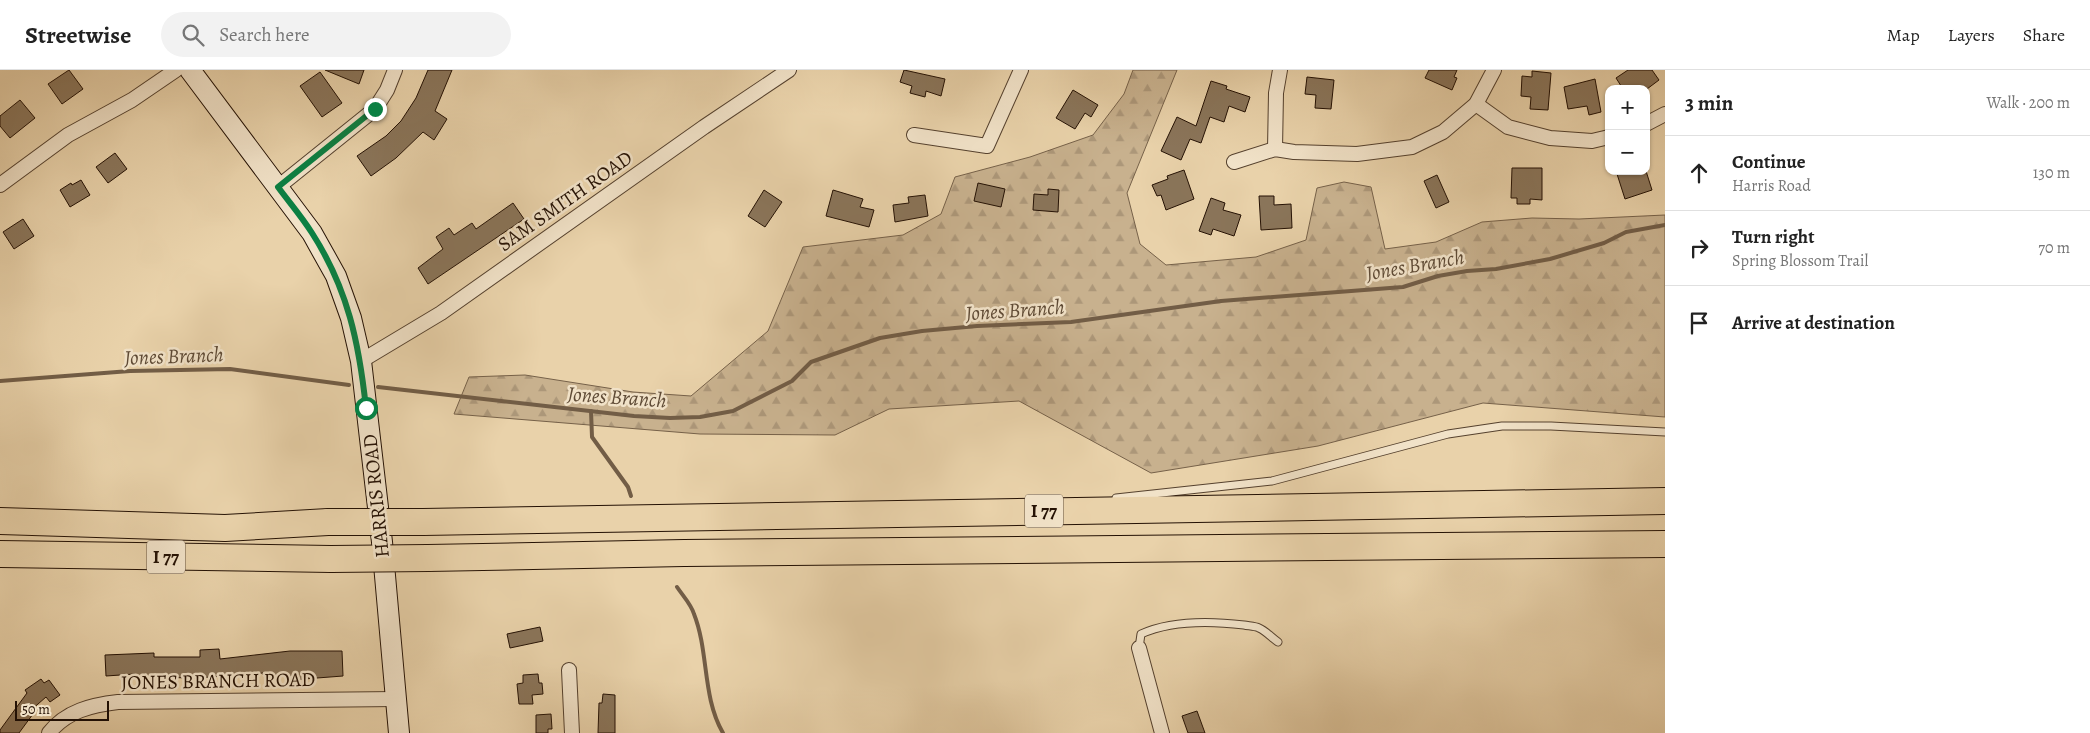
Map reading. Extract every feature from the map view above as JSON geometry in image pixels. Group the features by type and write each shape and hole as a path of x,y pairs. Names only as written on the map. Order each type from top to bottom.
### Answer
{"highway":[{"name":"I 77","path":"0,521 225,528 328,522 1665,501"},
{"name":"I 77","path":"0,554 331,559 684,553 1665,544"}],"street":[{"path":"0,186 68,135 132,100 176,70"},
{"name":"HARRIS ROAD","path":"190,70 312,233 336,276 351,318 361,361 382,542 399,733"},
{"path":"278,187 375,109 387,90 395,70"},
{"name":"SAM SMITH ROAD","path":"361,361 441,313 704,127 789,70"},
{"path":"914,134 987,146 1021,70"},
{"path":"1275,149 1276,93 1280,70"},
{"path":"1234,162 1275,149 1294,152 1358,154 1412,147 1443,132 1476,104 1494,70"},
{"path":"1476,104 1508,127 1550,138 1592,141 1605,138"},
{"path":"1650,122 1665,114"},
{"path":"1139,648 1162,733"},
{"path":"569,670 572,733"},
{"name":"JONES BRANCH ROAD","path":"49,733 72,713 93,705 118,702 396,699"}],"lane":[{"path":"1111,499 1272,481 1448,434 1502,426 1551,426 1665,432"},
{"path":"1042,511 1085,503"},
{"path":"1139,648 1141,634 1153,629 1190,623 1226,623 1259,628 1278,642"}],"green space":[{"path":"1133,70 1177,70 1127,193 1140,244 1166,265 1256,257 1306,240 1317,188 1344,182 1371,187 1385,249 1436,242 1482,222 1532,218 1579,219 1665,215 1665,417 1483,403 1318,446 1151,473 1019,401 889,409 835,435 700,434 454,414 469,377 525,375 633,392 691,396 768,331 803,247 903,235 941,214 955,177 1030,157 1093,135 1124,94"}],"building":[{"path":"69,70 83,89 62,104 48,84"},
{"path":"325,70 364,70 359,84"},
{"path":"428,70 452,70 435,111 447,119 434,140 423,132 396,158 371,176 357,156 386,136 401,121 416,98"},
{"path":"904,70 945,79 941,96 926,91 925,97 910,93 912,86 900,82"},
{"path":"1429,70 1457,70 1454,77 1457,78 1452,90 1425,78"},
{"path":"1628,70 1652,70 1659,80 1650,87 1650,85 1620,85 1616,78"},
{"path":"1532,71 1551,73 1548,110 1530,109 1531,97 1521,96 1522,76 1532,77"},
{"path":"320,72 342,103 322,117 300,86"},
{"path":"1307,77 1334,80 1331,109 1315,108 1316,95 1305,94"},
{"path":"1595,79 1601,112 1589,115 1587,106 1568,109 1564,87"},
{"path":"1211,81 1227,86 1226,89 1250,97 1245,112 1229,106 1224,122 1210,117 1201,143 1190,139 1181,160 1161,151 1177,117 1196,126"},
{"path":"1073,90 1098,105 1091,117 1085,113 1075,129 1056,118"},
{"path":"20,100 35,118 10,138 0,126 0,116"},
{"path":"115,153 127,169 108,183 96,167"},
{"path":"1512,168 1542,168 1542,200 1530,199 1530,204 1517,204 1517,198 1511,198"},
{"path":"1184,170 1194,199 1166,210 1161,195 1157,196 1152,185 1168,179 1167,176"},
{"path":"1437,175 1449,202 1436,208 1424,181"},
{"path":"1617,175 1647,175 1652,190 1625,199"},
{"path":"81,180 90,195 70,207 60,190 71,183 72,185"},
{"path":"978,183 1005,189 1001,207 974,201"},
{"path":"1048,189 1059,190 1058,212 1033,210 1034,194 1048,195"},
{"path":"764,190 782,202 765,227 748,216"},
{"path":"833,190 863,199 860,207 874,210 869,227 826,216"},
{"path":"925,195 928,216 895,222 893,205 909,203 908,197"},
{"path":"1259,196 1274,196 1274,205 1291,204 1292,228 1261,230"},
{"path":"1211,198 1225,203 1223,210 1241,215 1234,236 1213,229 1211,235 1199,231"},
{"path":"513,203 524,219 428,284 418,268 443,249 436,237 449,228 454,235 472,223 476,229"},
{"path":"23,219 34,236 14,249 3,232"},
{"path":"540,627 543,641 510,648 507,634"},
{"path":"219,649 220,659 290,651 342,651 343,676 291,680 290,675 263,675 263,673 198,678 135,677 135,674 106,676 105,655 154,653 154,657 200,657 200,650"},
{"path":"538,674 539,683 542,683 543,694 532,695 533,704 519,704 517,684 523,683 523,675"},
{"path":"41,679 44,683 49,680 60,695 50,702 46,697 30,711 33,714 19,733 0,733 0,730 27,693 25,690"},
{"path":"603,694 615,695 615,733 598,733 599,703 602,703"},
{"path":"1197,711 1205,733 1188,733 1182,716"},
{"path":"551,714 552,729 548,729 548,733 536,733 536,715"}],"waterway":[{"name":"Jones Branch","path":"378,387 634,416 700,417 733,411 792,381 811,362 880,338 922,331 977,326 1071,322 1221,301 1403,287 1438,276 1496,269 1550,259 1604,243 1626,232 1665,225"},
{"name":"Jones Branch","path":"0,381 130,371 230,369 349,385"},
{"path":"591,411 592,437 628,487 631,496"},
{"path":"677,587 691,607 699,629 712,705 723,733"}],"route":[{"path":"366,408 361,361 351,318 336,276 312,233 278,187 375,109"}]}
